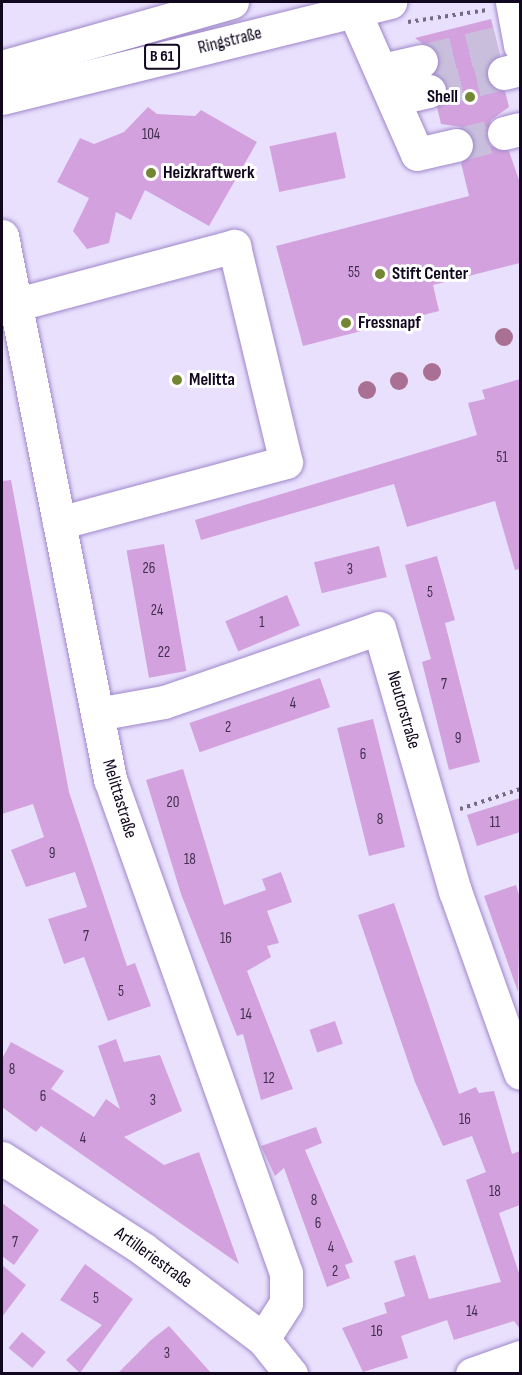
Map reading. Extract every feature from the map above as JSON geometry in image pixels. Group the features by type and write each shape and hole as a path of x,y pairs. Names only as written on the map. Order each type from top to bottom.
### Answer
{"street":[{"name":"Ringstraße","path":"2,67 232,2"},
{"name":"Ringstraße","path":"2,98 390,2"},
{"path":"512,2 512,53"},
{"path":"354,11 417,154 456,145"},
{"path":"388,84 425,76"},
{"name":"Melittastraße","path":"2,236 18,304 110,779 286,1273 286,1303 263,1339"},
{"path":"18,304 234,246 286,462 59,523"},
{"name":"Neutorstraße","path":"97,714 164,702 379,628 434,817 520,1072"},
{"name":"Artilleriestraße","path":"2,1158 143,1249 263,1339 291,1374"},
{"path":"472,1374 520,1357"}],"path":[{"path":"434,817 520,789"}],"building":[{"name":"Stift Center","path":"491,19 500,55 491,60 486,77 491,86 505,91 509,107 491,120 486,137 491,146 509,151 520,183 520,263 433,285 439,311 303,346 276,246 469,196 461,163 474,151 474,140 462,127 441,124 437,107 447,87 435,73 439,56 415,38"},
{"name":"Heizkraftwerk","path":"148,107 157,114 195,116 201,110 257,142 209,226 145,190 131,220 116,212 109,243 87,249 73,231 89,198 57,182 80,138 94,144 124,132"},
{"path":"336,132 346,178 279,192 269,146"},
{"path":"520,379 520,569 515,570 495,501 407,527 394,484 201,540 195,520 477,435 468,403 485,399 482,390"},
{"path":"11,480 69,792 127,966 135,963 151,1006 108,1021 84,957 64,964 48,919 87,907 75,872 26,887 11,850 44,837 33,804 2,814 2,481"},
{"path":"164,544 186,671 149,678 127,551"},
{"path":"379,546 387,577 322,593 314,562"},
{"path":"437,556 455,620 445,623 480,762 449,770 422,662 431,659 405,565"},
{"path":"287,595 300,625 238,652 225,621"},
{"path":"320,678 330,707 200,752 190,723"},
{"path":"373,719 405,847 369,856 337,728"},
{"path":"183,769 224,905 266,890 262,879 281,872 292,902 267,911 279,943 267,946 271,957 247,971 293,1089 261,1100 243,1034 237,1036 181,894 146,780"},
{"path":"520,798 520,832 477,846 467,815"},
{"path":"516,885 520,898 518,992 484,896"},
{"path":"394,903 459,1094 476,1087 479,1093 494,1091 512,1154 520,1151 520,1205 499,1213 520,1276 520,1329 514,1321 454,1340 447,1320 401,1336 408,1358 363,1372 342,1328 387,1313 384,1303 405,1296 394,1261 415,1255 429,1299 501,1282 466,1180 486,1172 472,1136 443,1146 415,1082 358,915"},
{"path":"335,1021 343,1044 317,1052 309,1030"},
{"path":"116,1039 124,1062 160,1055 182,1111 124,1137 164,1165 199,1152 239,1264 41,1126 36,1132 2,1107 2,1059 11,1042 64,1071 51,1089 94,1117 106,1099 120,1109 98,1046"},
{"path":"316,1127 322,1143 305,1150 353,1262 345,1265 350,1278 327,1287 284,1168 275,1176 261,1146"},
{"path":"2,1203 39,1230 14,1265 2,1256"},
{"path":"85,1264 133,1299 80,1373 66,1360 102,1325 60,1300"},
{"path":"2,1265 26,1285 2,1317"},
{"path":"169,1326 212,1374 117,1374 151,1340"},
{"path":"22,1332 46,1352 32,1368 9,1348"}],"tunnel":[{"path":"421,61 497,43"},
{"path":"429,91 504,73"},
{"path":"456,145 504,133"}],"place":[{"name":"Shell","path":"470,97"},
{"name":"Heizkraftwerk","path":"151,173"},
{"name":"Stift Center","path":"380,274"},
{"name":"Fressnapf","path":"346,323"},
{"name":"Melitta","path":"177,380"}]}
